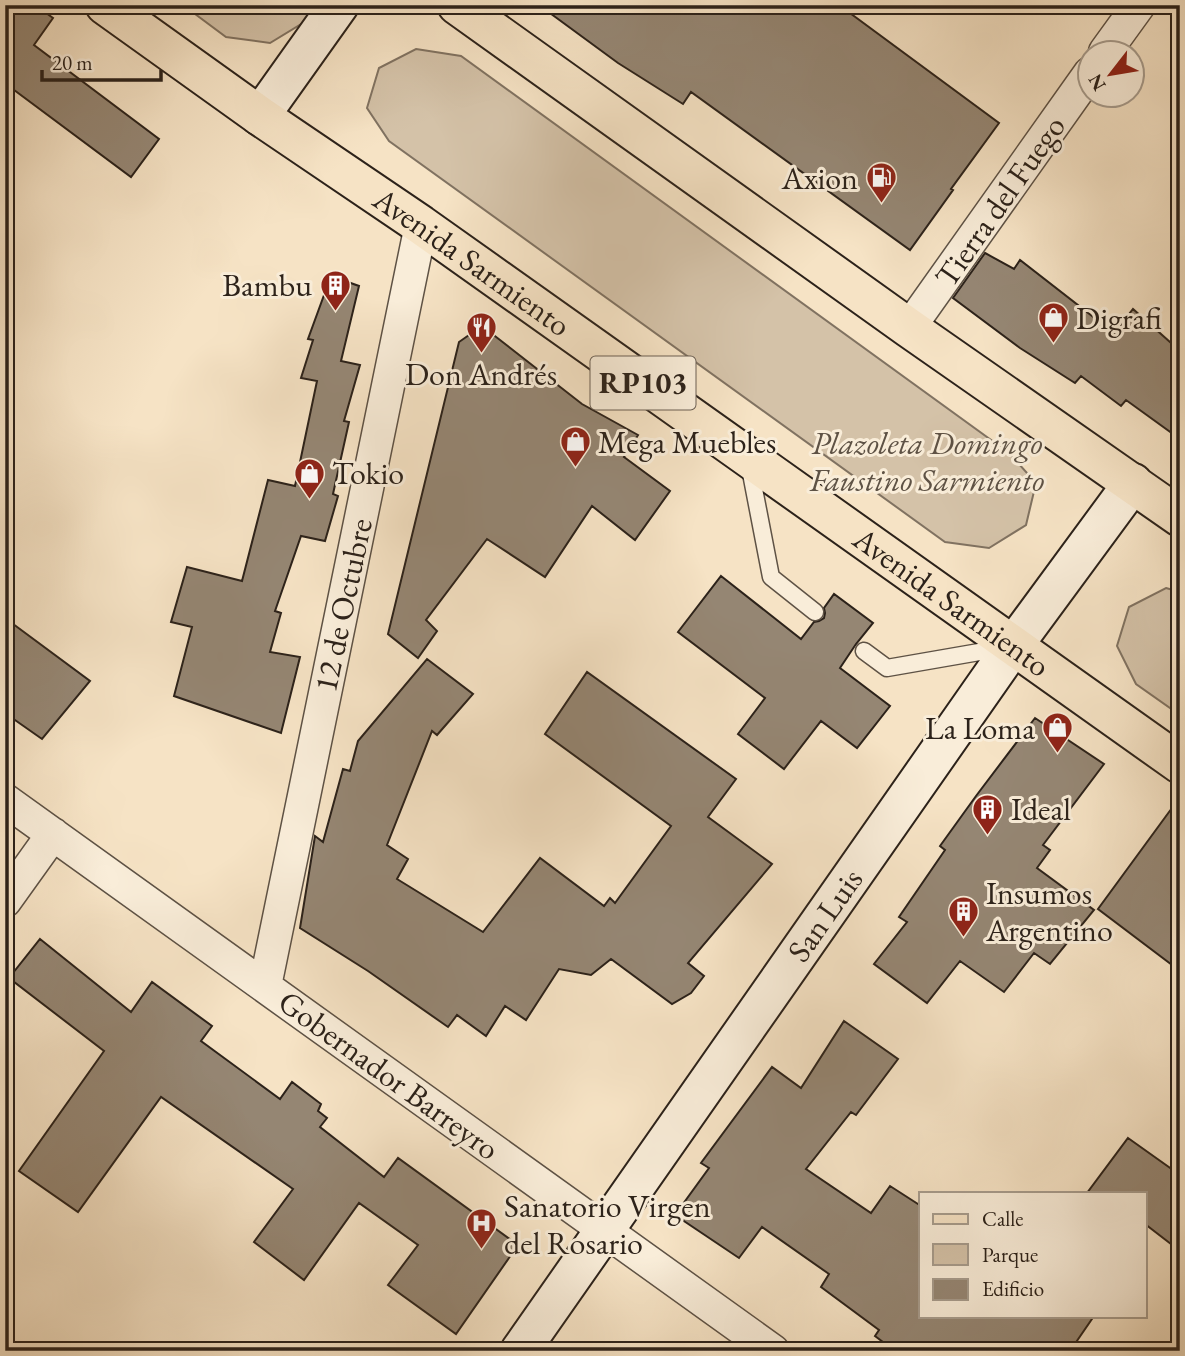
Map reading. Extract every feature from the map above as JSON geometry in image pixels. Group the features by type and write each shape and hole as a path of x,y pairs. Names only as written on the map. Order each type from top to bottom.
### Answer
{"main road":[{"name":"Avenida Sarmiento","path":"105,5 260,116 421,225 1180,764"},
{"path":"260,116 339,5"},
{"path":"457,5 909,328 1180,516"},
{"name":"San Luis","path":"520,1351 1013,646 1133,483"}],"street":[{"path":"1115,38 1139,5"},
{"name":"Tierra del Fuego","path":"909,328 1076,93"},
{"name":"12 de Octubre","path":"265,986 421,225"},
{"name":"Gobernador Barreyro","path":"5,800 773,1351"},
{"path":"5,901 53,834"}],"lane":[{"path":"748,458 771,577 814,612"},
{"path":"864,651 887,668 1013,646"}],"green space":[{"path":"183,5 310,5 306,21 270,43 226,37"},
{"name":"Plazoleta Domingo Faustino Sarmiento","path":"416,49 461,56 1009,453 1036,483 1026,525 989,548 945,542 389,141 367,108 379,68"},
{"path":"1166,588 1180,592 1180,715 1136,684 1117,646 1129,607"}],"building":[{"path":"5,5 35,5 53,18 34,45 159,139 131,177 6,84 5,86"},
{"path":"539,5 839,5 999,123 910,250 691,92 683,104 618,63"},
{"path":"985,253 1014,269 1020,260 1114,333 1133,309 1180,351 1180,439 1126,400 1121,406 1081,376 1075,383 1020,348 953,298"},
{"path":"331,276 359,286 341,361 360,365 344,421 349,422 333,494 338,496 325,541 301,536 275,611 281,613 270,652 300,657 281,733 174,696 192,627 171,622 187,567 242,581 268,480 295,486 317,381 301,378 313,340 308,339"},
{"path":"482,326 582,404 638,435 624,457 670,491 635,540 592,506 545,577 487,539 426,620 437,631 418,658 388,634 459,342"},
{"path":"721,576 801,639 814,622 824,618 824,608 834,594 873,623 840,668 890,706 857,748 821,721 784,769 738,734 765,698 678,632"},
{"path":"5,618 90,681 42,739 5,713"},
{"path":"427,659 473,694 437,735 432,731 387,845 408,859 397,879 483,932 540,858 604,906 610,898 615,903 671,826 545,734 587,672 736,779 708,817 772,864 688,963 704,976 691,993 672,1004 611,959 591,975 559,969 526,1020 505,1006 486,1036 457,1015 448,1027 300,928 315,836 323,842 343,769 350,771 358,741"},
{"path":"1035,718 1104,764 1043,845 1050,850 1037,868 1094,910 1050,964 1034,953 1004,992 960,961 927,1003 874,964 907,922 899,917 945,850 940,846"},
{"path":"1180,797 1180,971 1098,909"},
{"path":"40,939 131,1012 152,982 212,1026 201,1041 280,1099 292,1082 321,1104 318,1111 327,1118 320,1127 384,1177 398,1158 518,1245 456,1334 388,1285 418,1245 359,1203 304,1280 254,1242 293,1189 161,1097 78,1212 19,1171 104,1051 9,978"},
{"path":"844,1021 898,1059 856,1115 851,1112 806,1169 871,1213 890,1186 919,1205 919,1318 1093,1318 1070,1351 895,1351 875,1336 879,1330 821,1287 829,1274 762,1227 739,1258 675,1215 709,1168 701,1163 772,1067 801,1088"},
{"path":"1128,1138 1180,1175 1180,1251 1146,1225 1146,1192 1088,1192"}],"place":[{"name":"Axion","path":"881,205"},
{"name":"Bambu","path":"335,312"},
{"name":"Digrafi","path":"1053,345"},
{"name":"Don Andrés","path":"481,354"},
{"name":"Mega Muebles","path":"575,469"},
{"name":"Tokio","path":"309,500"},
{"name":"La Loma","path":"1058,755"},
{"name":"Ideal","path":"988,836"},
{"name":"Insumos Argentino","path":"963,938"},
{"name":"Sanatorio Virgen del Rosario","path":"481,1251"}]}
